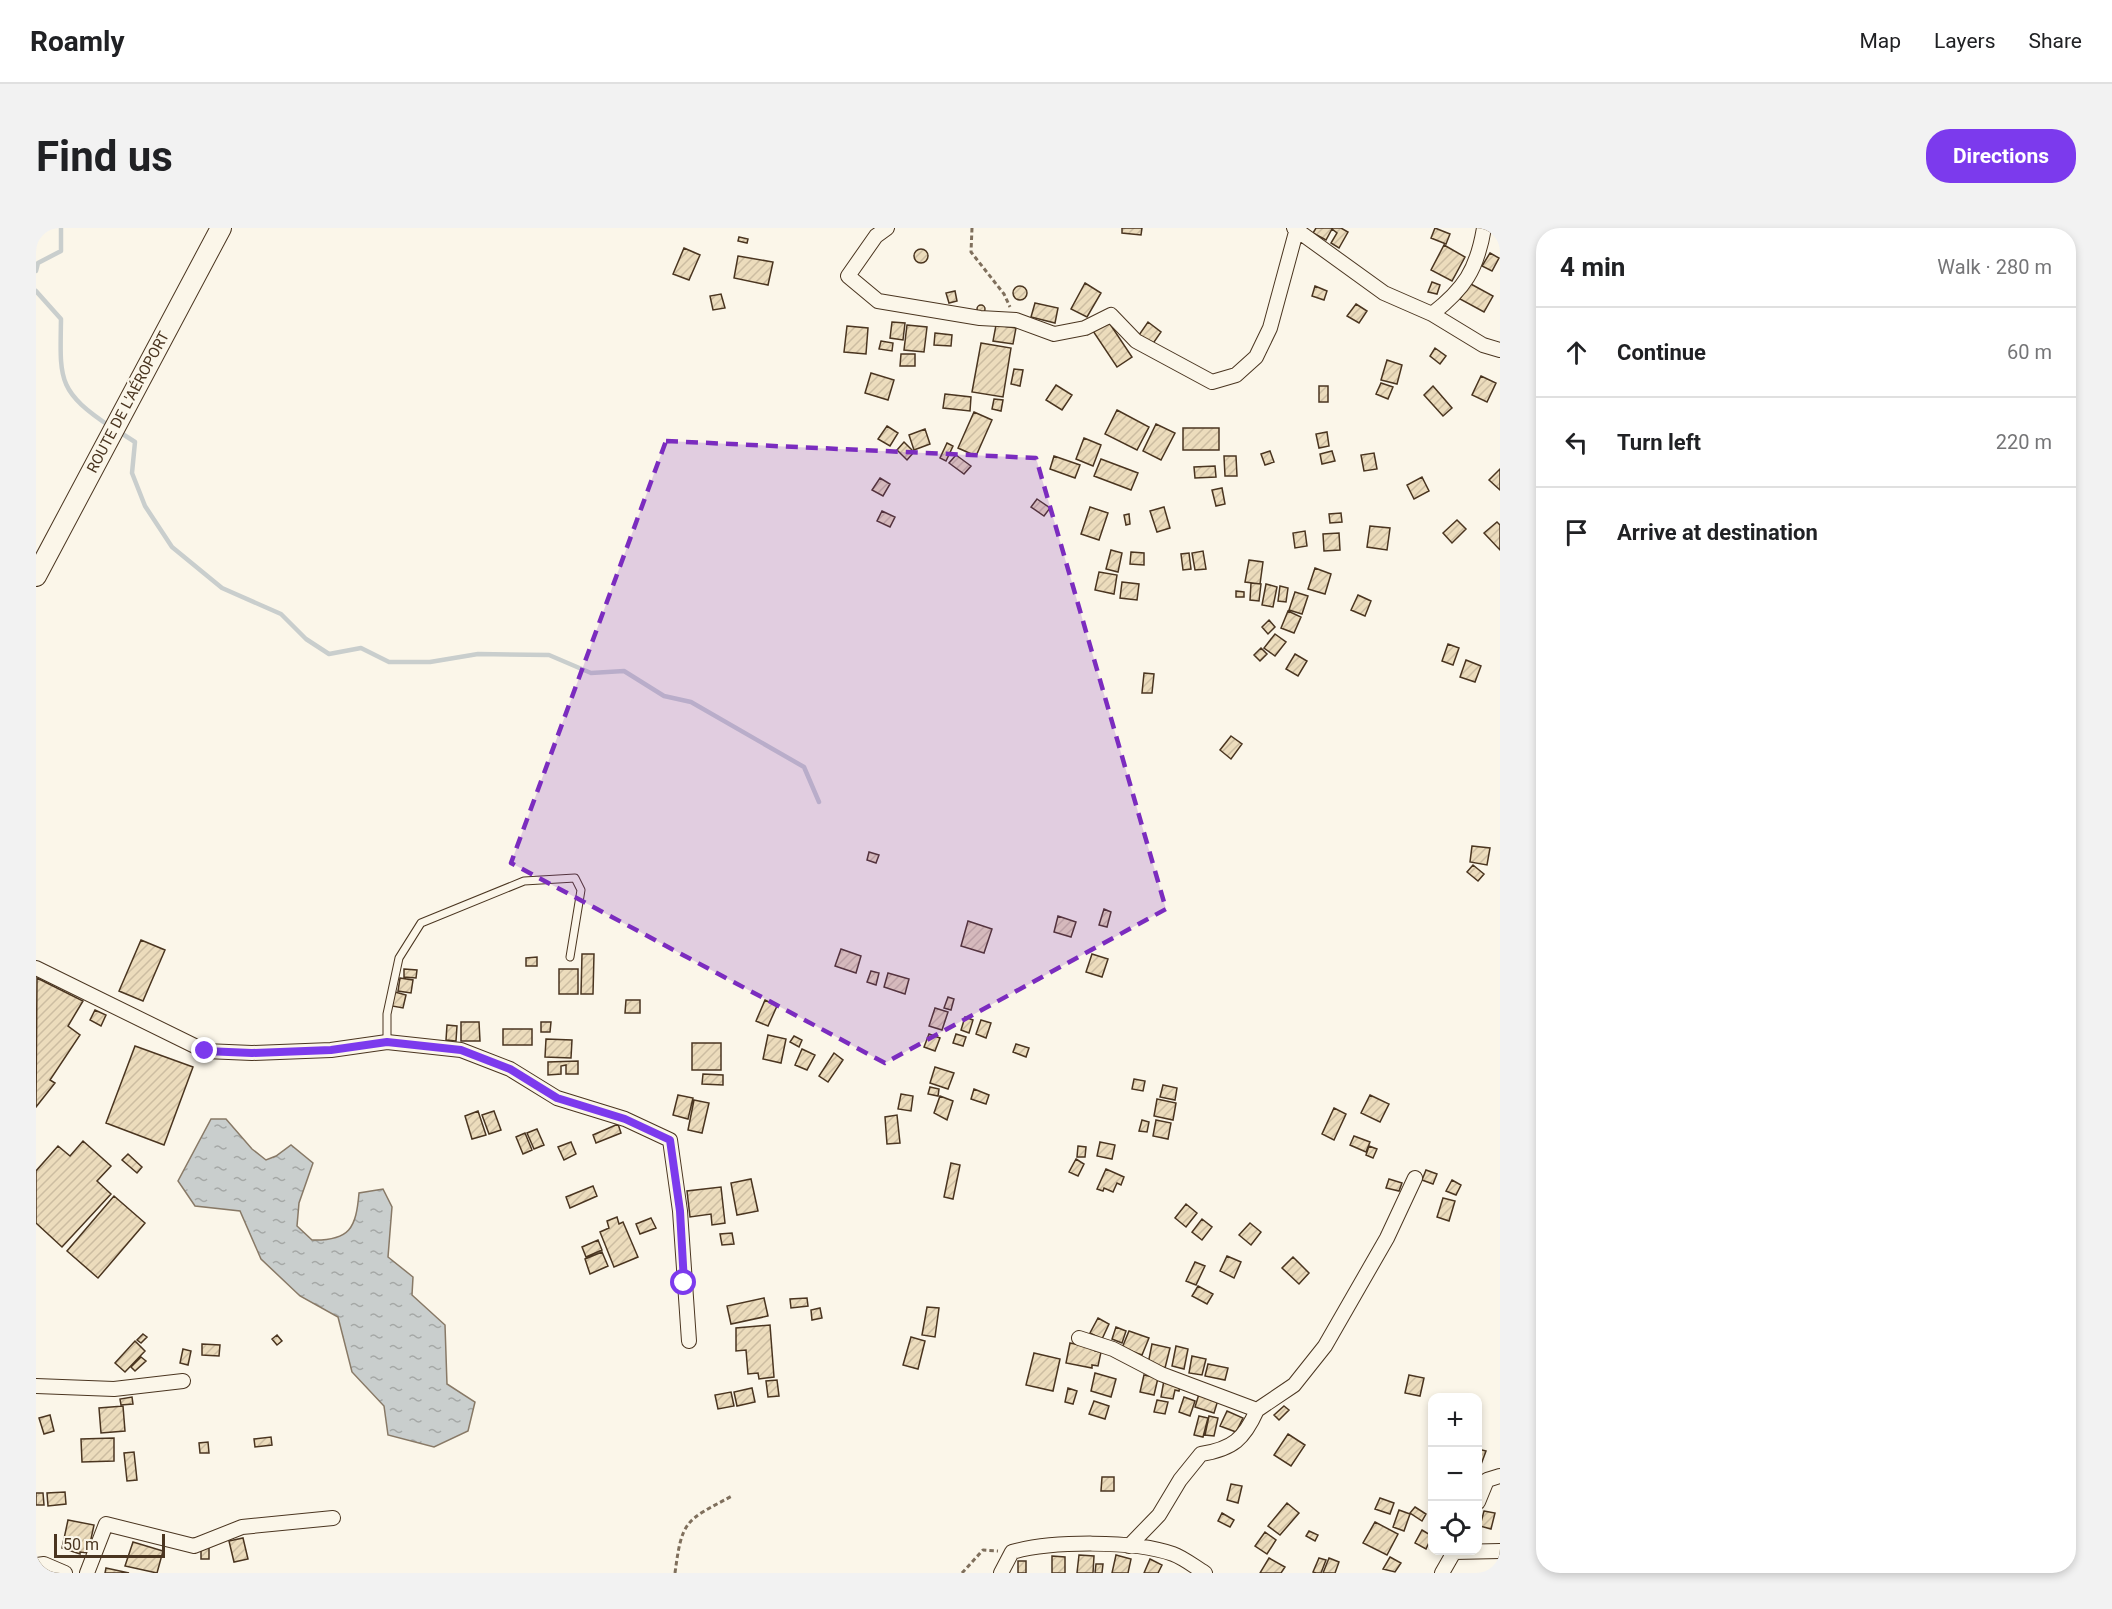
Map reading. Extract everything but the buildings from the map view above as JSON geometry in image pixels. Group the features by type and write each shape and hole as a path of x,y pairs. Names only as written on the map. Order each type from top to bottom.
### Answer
{"main road":[{"name":"ROUTE DE L'AÉROPORT","path":"36,576 221,228"}],"street":[{"path":"887,228 876,236 848,276 878,301 980,318 1016,320 1054,334 1085,328 1111,315 1136,341 1212,382 1236,375 1256,357 1270,328 1295,230 1384,293 1432,314 1483,345 1500,350"},
{"path":"1432,314 1455,296 1475,268 1484,228"},
{"path":"36,968 205,1051 252,1053 331,1050 387,1042 461,1050 510,1069 557,1098 625,1119 670,1140 680,1211 689,1341"},
{"path":"1129,1546 1159,1515 1180,1480 1201,1454 1222,1451 1247,1433 1257,1410 1294,1385 1324,1346 1387,1238 1415,1178"},
{"path":"1080,1338 1113,1349 1161,1374 1257,1410"},
{"path":"36,1386 114,1389 183,1381"},
{"path":"1478,1501 1487,1480 1500,1476"},
{"path":"87,1573 106,1524 194,1546 242,1527 333,1518"},
{"path":"1000,1573 1012,1552 1035,1545 1129,1546 1173,1554 1205,1573"},
{"path":"1482,1551 1500,1551"},
{"path":"1442,1573 1453,1555"},
{"path":"36,1565 44,1564 65,1573"}],"lane":[{"path":"387,1042 387,1014 399,958 421,923 524,881 575,878 581,890 570,957"}],"path":[{"path":"972,228 971,252 1004,294 1016,320"},
{"path":"675,1573 680,1536 694,1516 732,1497"},
{"path":"962,1573 983,1550 1012,1552"}],"highlighted area":[{"path":"666,441 1036,458 1166,909 885,1063 511,863"}],"water":[{"path":"211,1119 226,1119 252,1149 266,1160 291,1145 313,1163 299,1203 297,1226 312,1240 325,1240 343,1235 353,1224 359,1193 383,1189 392,1207 388,1257 413,1277 412,1295 445,1325 447,1384 475,1402 468,1431 434,1447 388,1435 384,1406 352,1372 338,1317 300,1296 261,1259 240,1211 195,1206 178,1181"}],"waterway":[{"path":"36,271 38,263 61,251 61,228"},
{"path":"36,291 61,319 62,370 71,393 80,404 111,427"},
{"path":"118,431 135,442 132,473 145,506 172,547 222,588 281,614 306,639 329,654 361,648 389,662 430,662 478,654 549,655 591,673 624,671 664,696 691,702 804,767 819,802"}],"route":[{"path":"205,1051 252,1053 331,1050 387,1042 461,1050 510,1069 557,1098 625,1119 670,1140 680,1211 684,1283"}]}
